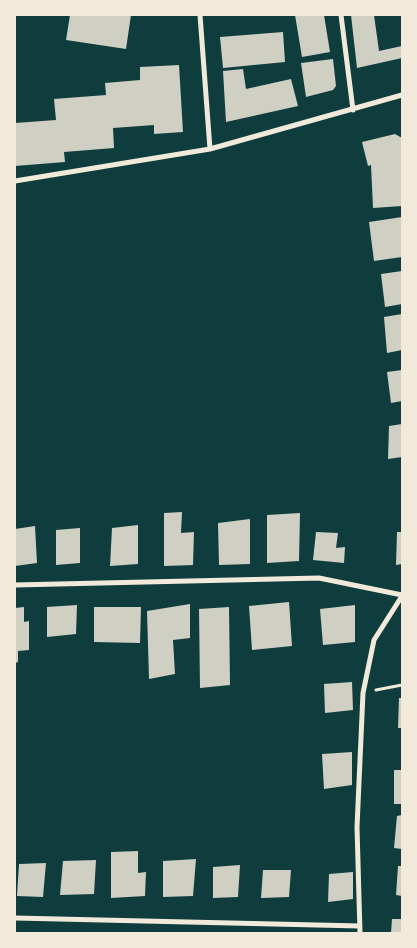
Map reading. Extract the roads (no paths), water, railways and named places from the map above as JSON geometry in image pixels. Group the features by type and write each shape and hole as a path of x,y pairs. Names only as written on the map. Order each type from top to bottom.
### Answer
{"street":[{"path":"200,15 210,150"},
{"path":"341,15 353,110"},
{"path":"15,181 210,150 402,95"},
{"path":"15,585 319,578 402,595 374,640 363,693 357,827 360,933"},
{"path":"15,918 360,926"}]}
